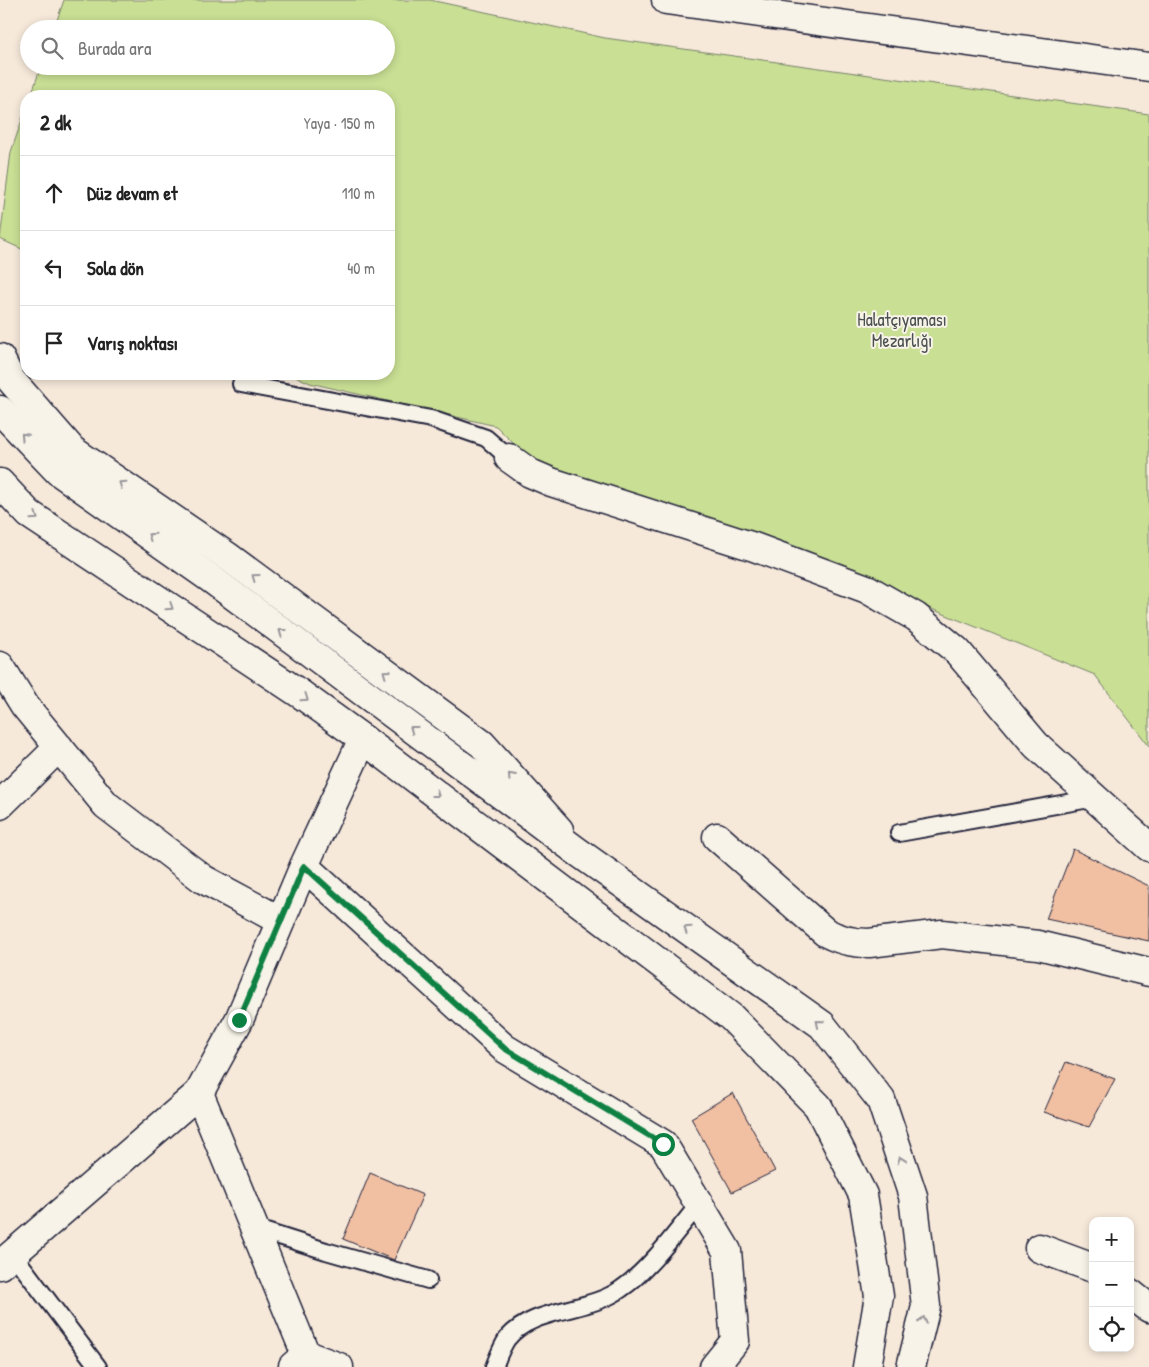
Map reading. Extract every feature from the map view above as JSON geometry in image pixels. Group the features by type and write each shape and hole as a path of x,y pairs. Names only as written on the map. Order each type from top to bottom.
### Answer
{"main road":[{"path":"666,0 1149,67"},
{"path":"0,358 11,380 72,450 226,556 482,744 578,852"},
{"path":"0,410 58,471 210,578 578,852 822,1025 880,1100 913,1196 926,1306 911,1367"},
{"path":"509,458 530,473 551,482 754,547 867,589 916,617 957,651 1036,744 1149,847"},
{"path":"0,483 29,514 302,695 731,1017 818,1106 863,1195 879,1296 867,1367"},
{"path":"0,666 25,706 106,805 203,879 280,921"},
{"path":"6,1259 199,1093 239,1020 304,866 363,739"},
{"path":"0,805 58,747"},
{"path":"717,836 825,932 846,941 869,943 942,934 1038,945 1149,972"},
{"path":"304,866 504,1048 663,1144 727,1251 735,1341 714,1367"},
{"path":"199,1093 254,1228 299,1361 339,1367"},
{"path":"1039,1248 1089,1267"},
{"path":"1134,1296 1149,1308"}],"lane":[{"path":"241,384 431,419 486,438 509,458"},
{"path":"899,832 1095,798"},
{"path":"494,1367 500,1350 507,1339 526,1323 538,1318 589,1305 621,1289 638,1276 699,1204"},
{"path":"254,1228 428,1280"},
{"path":"6,1259 98,1367"}],"green space":[{"name":"Halatçıyaması Mezarlığı","path":"64,0 430,0 605,38 1149,114 1149,746 1095,675 773,545 539,469 496,426 304,380 395,380 395,90 33,90 38,75 395,75 395,20 57,20"},
{"path":"20,126 20,248 0,239 11,152"}],"building":[{"path":"1073,849 1149,886 1149,941 1046,919"},
{"path":"1066,1062 1115,1079 1089,1127 1044,1112"},
{"path":"733,1093 775,1171 732,1192 691,1118"},
{"path":"370,1173 423,1195 394,1260 343,1239"}],"route":[{"path":"239,1020 304,866 504,1048 663,1144"}]}
